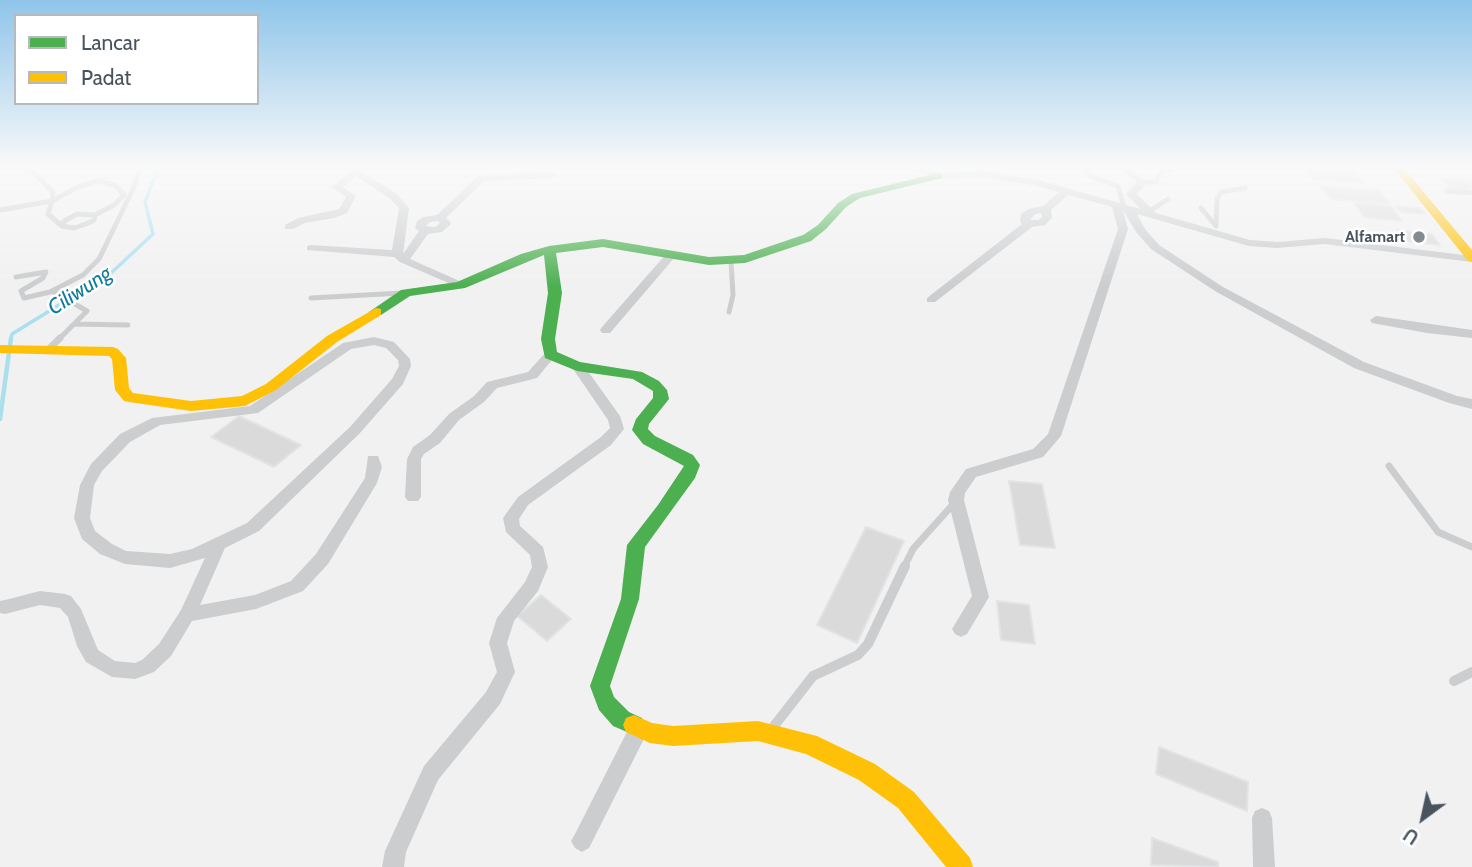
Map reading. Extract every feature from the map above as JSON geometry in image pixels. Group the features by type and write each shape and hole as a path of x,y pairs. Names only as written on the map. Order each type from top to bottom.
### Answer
{"main road":[{"path":"0,349 115,354 119,358 122,390 129,397 177,405 244,401 258,395 332,339 406,293 460,285 525,257 550,250 603,243 731,262 785,247 807,237 822,227 841,206"},
{"path":"1430,206 1472,259"},
{"path":"550,250 555,293 548,339 550,355 577,366 637,374 654,384 660,390 661,399 641,423 640,432 692,465 689,474 664,510 636,545 630,599 600,686 601,695 610,710 639,729 673,736 728,731 769,733 809,744 881,780 906,800 961,867"}],"street":[{"path":"289,227 302,220 340,213 344,206"},
{"path":"400,257 403,206"},
{"path":"400,257 425,231 442,228 446,223 440,218 452,206"},
{"path":"931,300 1029,224 1041,223 1046,218 1046,209 1049,206"},
{"path":"1144,206 1152,214"},
{"path":"1123,207 1225,238 1277,245 1316,241 1340,242 1472,259"},
{"path":"1123,207 1156,247 1219,289 1359,365 1472,404"},
{"path":"961,629 978,605 981,588 956,500 961,485 971,473 1038,453 1054,436 1122,229 1123,207"},
{"path":"311,248 400,257 460,285"},
{"path":"606,330 671,255"},
{"path":"1376,320 1472,334"},
{"path":"332,339 347,346"},
{"path":"374,341 390,345 404,359 405,366 398,381 355,430 262,520 218,546 170,561 138,559 106,549 88,535 84,528 84,500 90,477 110,451 143,426 167,419 253,410 347,346 374,341"},
{"path":"413,497 414,459 418,451 435,439 454,417 492,384 532,375 550,355"},
{"path":"393,867 396,851 431,773 493,698 506,672 498,643 506,618 531,586 540,567 537,552 512,528 510,518 523,501 606,441 617,429 615,419 577,366"},
{"path":"187,615 256,602 297,586 322,559 372,479 375,467 373,460"},
{"path":"5,607 40,598 57,598 69,603 88,651 100,662 120,671 144,669 165,650 187,615 218,546"},
{"path":"582,841 614,783 639,729"},
{"path":"1262,818 1264,867"}],"lane":[{"path":"0,210 20,206"},
{"path":"50,206 48,215 62,226 80,226 91,222 95,215 111,206"},
{"path":"16,277 46,272 43,278 21,291 24,298 52,291 83,275 99,259 125,206"},
{"path":"1152,214 1160,206"},
{"path":"1216,226 1217,206"},
{"path":"1201,208 1225,238"},
{"path":"62,226 64,221 72,216 83,213 95,215"},
{"path":"729,312 733,295 731,262"},
{"path":"48,350 87,311 52,291"},
{"path":"311,298 406,293"},
{"path":"74,324 128,325"},
{"path":"1389,466 1438,532 1472,547"},
{"path":"769,733 791,701 813,676 858,655 868,644 913,549 956,500"},
{"path":"1454,681 1472,672"}],"building":[{"path":"1356,206 1391,206 1402,221 1364,217"},
{"path":"1396,206 1420,208 1425,214 1401,212"},
{"name":"Alfamart","path":"1397,230 1432,234 1440,245 1405,241"},
{"path":"239,416 301,445 274,467 211,437"},
{"path":"1009,481 1042,484 1055,548 1020,545"},
{"path":"866,527 904,541 857,643 817,625"},
{"path":"541,595 571,619 547,641 517,616"},
{"path":"997,601 1029,605 1035,644 1001,640"},
{"path":"1159,747 1248,782 1247,811 1156,774"},
{"path":"1152,838 1218,862 1218,867 1151,865"}],"waterway":[{"name":"Ciliwung","path":"11,339 12,334 111,273 153,234 146,206"},
{"name":"Ciliwung","path":"0,419 11,338"}],"traffic: fast":[{"path":"376,312 406,293 460,285 525,257 549,250 603,243 709,261 745,259 807,238 822,227 841,206"},
{"path":"549,250 555,293 548,339 550,355 577,366 637,375 654,384 660,390 661,399 641,423 640,430 649,440 687,459 692,465 689,474 664,510 636,545 630,599 600,686 606,703 621,719 634,725"}],"traffic: slow":[{"path":"1430,206 1472,258"},
{"path":"0,349 113,352 119,358 122,390 129,397 191,406 245,401 271,387 332,339 376,312"},
{"path":"634,725 650,733 673,736 758,731 809,744 867,772 906,800 961,867"}],"place":[{"name":"Alfamart","path":"1419,237"}]}
